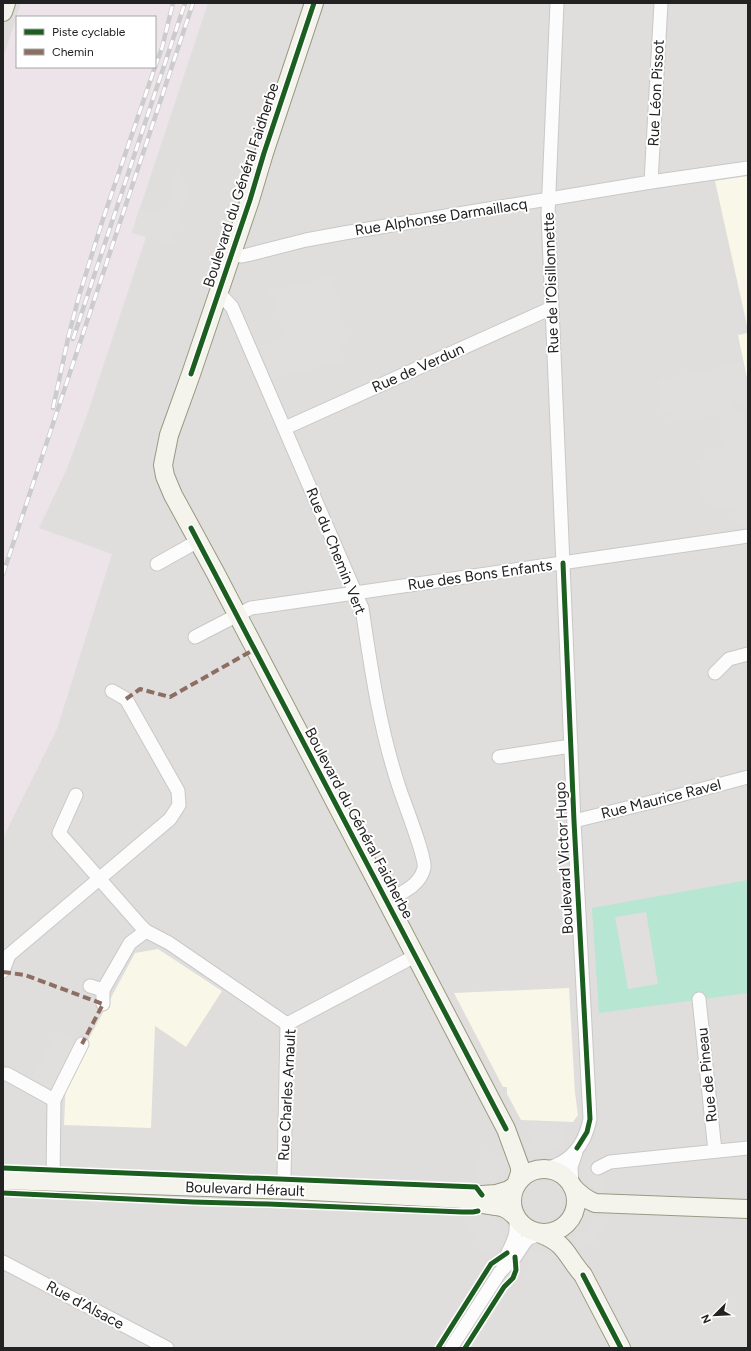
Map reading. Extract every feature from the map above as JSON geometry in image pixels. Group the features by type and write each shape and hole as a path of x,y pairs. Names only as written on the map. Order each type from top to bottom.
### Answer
{"main road":[{"path":"3,12 6,3"},
{"name":"Boulevard du Général Faidherbe","path":"314,3 264,152 250,200 169,435 163,465 165,476 173,495 506,1129 520,1167 520,1174 516,1185"},
{"name":"Boulevard du Général Faidherbe","path":"506,1129 525,1156 532,1162 545,1169"},
{"path":"621,1348 582,1275 565,1250 552,1238 533,1232 519,1223 512,1208 511,1199 516,1185 521,1178 536,1170 553,1170 567,1179 578,1193 586,1199 596,1203 748,1208"},
{"name":"Boulevard Hérault","path":"3,1180 463,1198 503,1193 516,1185"},
{"path":"572,1186 576,1203 568,1227 567,1235 579,1262 582,1275"},
{"name":"Boulevard Hérault","path":"463,1198 483,1204 503,1207 515,1216"},
{"path":"541,1234 558,1230 566,1225 571,1218 587,1208 605,1204"}],"street":[{"name":"Rue de l’Oisillonnette","path":"557,3 548,200 551,310 563,563"},
{"name":"Rue Léon Pissot","path":"651,182 661,3"},
{"name":"Rue Alphonse Darmaillacq","path":"231,254 242,256 317,238 651,182 748,168"},
{"name":"Rue du Chemin Vert","path":"219,292 232,307 362,608 384,738 419,844 424,867 419,879 411,888 386,901"},
{"name":"Rue de Verdun","path":"285,428 547,310 551,310"},
{"name":"Rue des Bons Enfants","path":"195,637 250,608 748,536"},
{"path":"157,564 198,541"},
{"name":"Boulevard Victor Hugo","path":"545,1169 560,1164 572,1154 587,1132 590,1119 574,820 563,563"},
{"path":"715,673 729,659 748,654"},
{"path":"3,971 9,955 170,819 179,805 178,792 126,698 112,691"},
{"path":"498,757 571,746"},
{"name":"Rue Maurice Ravel","path":"574,820 680,795 748,776"},
{"path":"76,794 59,833 146,931 169,944 287,1024"},
{"path":"103,1004 103,990 130,943 146,931"},
{"name":"Rue Charles Arnault","path":"285,1190 287,1024 416,956"},
{"path":"90,986 103,990"},
{"name":"Rue de Pineau","path":"699,999 715,1151"},
{"path":"53,1182 54,1100 82,1044"},
{"path":"3,1074 7,1074 54,1100"},
{"name":"Boulevard Victor Hugo","path":"572,1186 571,1166 577,1148"},
{"path":"598,1168 610,1162 748,1148"},
{"path":"500,1272 507,1253 516,1237 517,1230 515,1216"},
{"path":"451,1348 500,1272 514,1258 529,1238 541,1234"},
{"name":"Rue d’Alsace","path":"3,1262 167,1348"}],"shaded area":[{"path":"3,3 748,3 748,1348 3,1348"},
{"path":"21,3 208,3 132,232 146,237 87,415 66,471 39,528 112,554 57,729 3,838 3,58 16,18 16,68 156,68 156,16 17,16"},
{"path":"177,166 188,190 172,245 132,233 139,209 165,217"},
{"path":"748,176 748,330 715,181"},
{"path":"332,276 349,345 340,347 345,361 269,380 262,345 284,339 274,295 269,296 268,290 270,291"},
{"path":"748,333 748,383 738,335"},
{"path":"743,362 748,384 748,401 733,403 735,413 742,412 748,448 748,523 736,524 733,507 712,510 711,496 703,498 697,459 705,458 704,450 722,447 719,415 670,422 669,412 662,413 659,380"},
{"path":"646,912 658,984 628,989 615,917"},
{"path":"158,949 222,991 186,1047 155,1026 151,1128 64,1125 66,1081 135,953"},
{"path":"569,988 575,1093 578,1115 573,1122 521,1120 507,1094 507,1087 503,1087 454,993"},
{"path":"57,1031 79,1042 51,1092 31,1079"},
{"path":"530,1122 567,1125 561,1138 565,1150 536,1151 528,1138"},
{"path":"486,1147 497,1158 511,1159 497,1181 482,1180 472,1171"},
{"path":"593,1157 606,1183 598,1195 584,1169"},
{"path":"493,1210 504,1234 497,1250 483,1253 463,1216 480,1218"},
{"path":"595,1216 609,1219 593,1243 579,1241"},
{"path":"528,1251 554,1251 562,1265 559,1281 523,1279 530,1265"}],"green space":[{"path":"748,880 748,993 599,1013 592,908"}],"railway":[{"path":"156,64 162,48 173,3"},
{"path":"73,339 185,3"},
{"path":"3,574 193,3"},
{"path":"53,408 79,296 102,222 155,68"}],"marked path":[{"path":"126,699 140,689 170,697 255,649"},
{"path":"3,972 25,975 103,1004 82,1044"}],"cycle path":[{"path":"191,374 250,200 264,153 314,3"},
{"path":"191,528 506,1129"},
{"path":"563,563 574,821 590,1119 587,1132 577,1148"},
{"path":"3,1168 476,1187 482,1195"},
{"path":"3,1193 193,1202 462,1212 478,1211"},
{"path":"438,1348 491,1264 507,1253"},
{"path":"465,1348 504,1287 513,1278 516,1270 515,1257"},
{"path":"583,1275 621,1348"}]}
